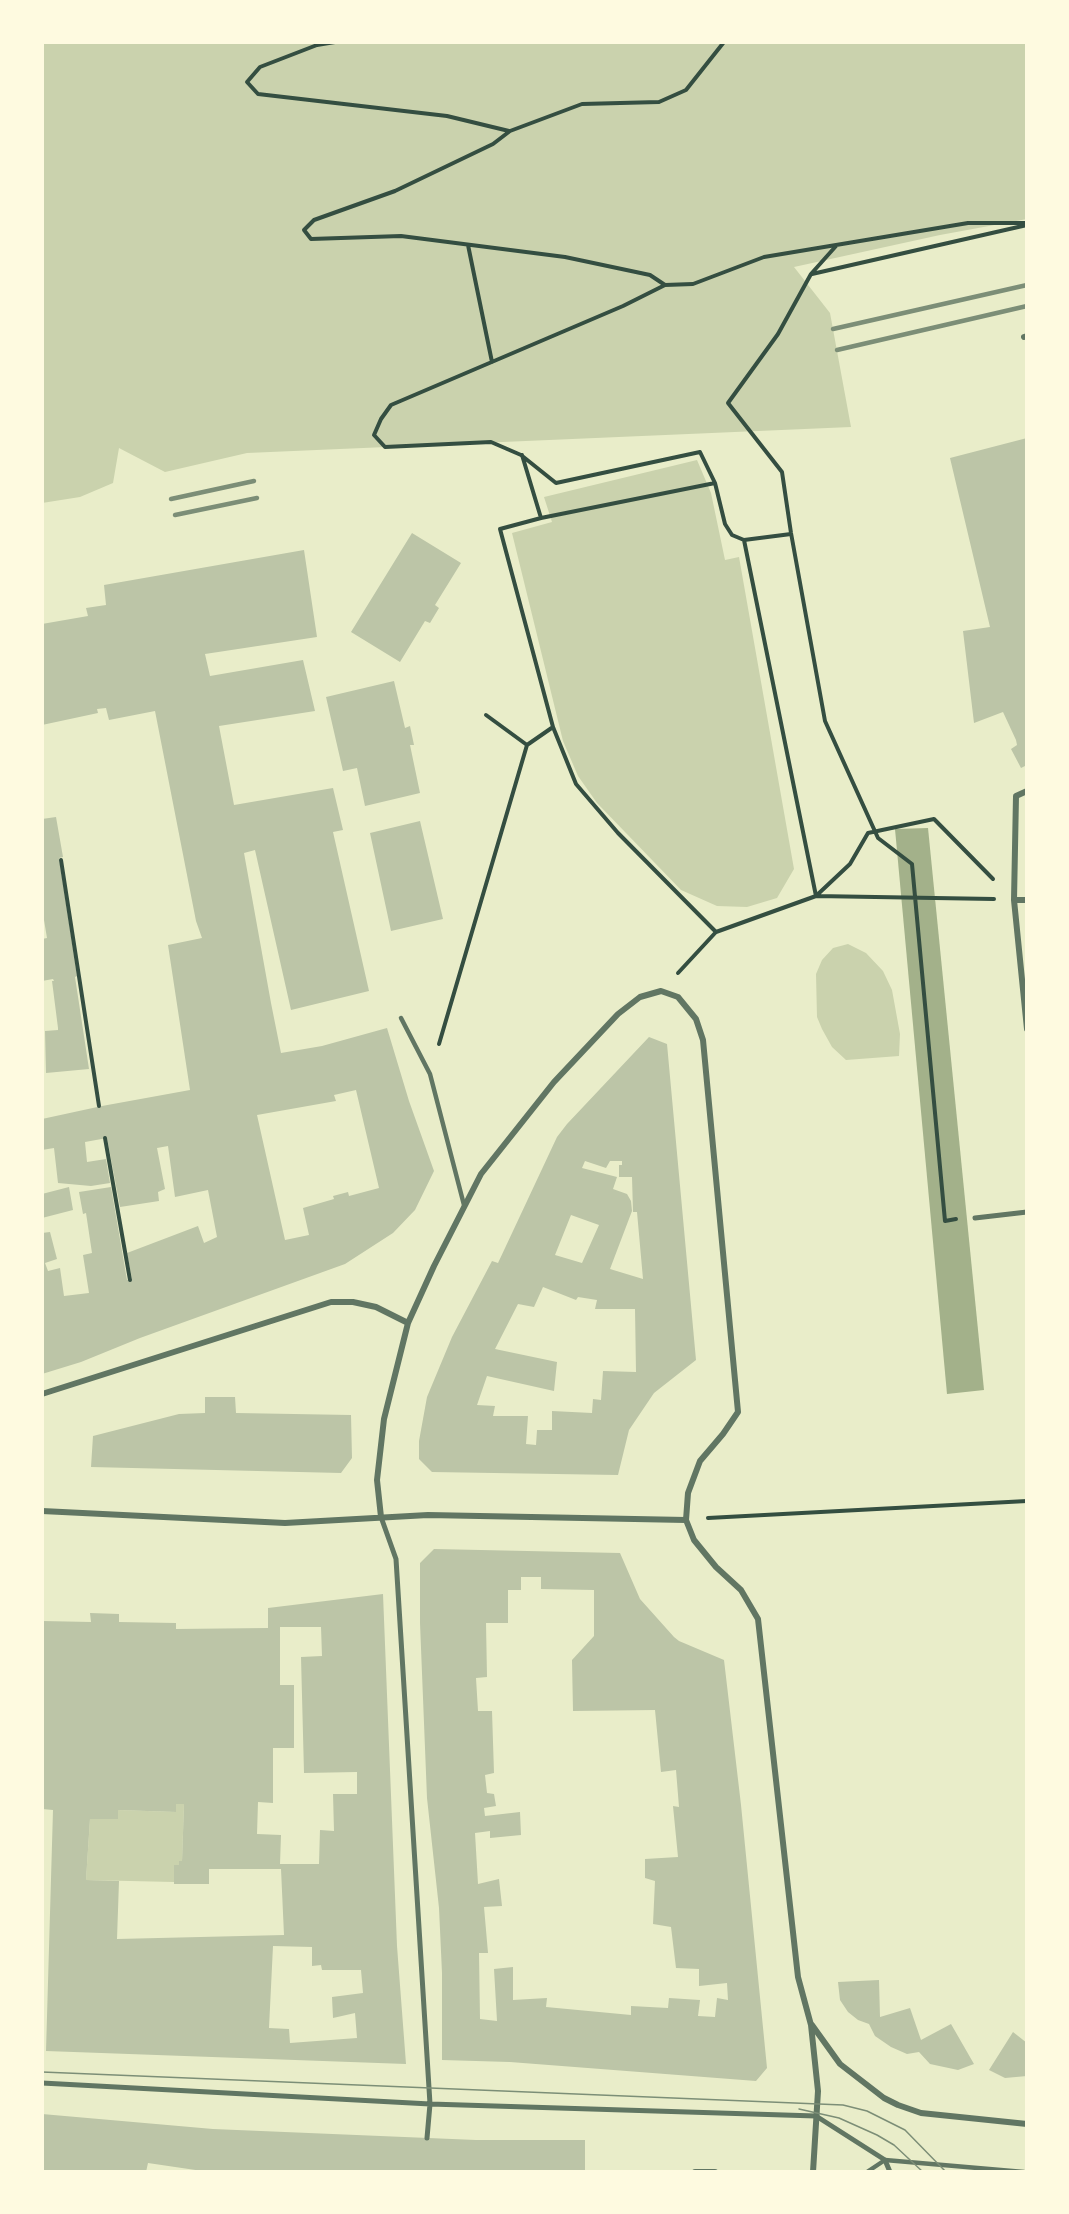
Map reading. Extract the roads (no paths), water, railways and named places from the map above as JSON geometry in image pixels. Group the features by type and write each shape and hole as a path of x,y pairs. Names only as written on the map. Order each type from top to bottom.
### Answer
{"street":[{"path":"1027,791 1016,796 1014,900 1027,1029"},
{"path":"1014,900 1027,900"},
{"path":"427,2138 430,2104 396,1559 381,1517 377,1480 384,1419 408,1323 481,1174 562,1074 618,1014 640,997 661,991 678,997 689,1008 696,1019 703,1040 738,1412 700,1461 688,1493 686,1520 694,1540 716,1567 741,1590 758,1619 798,1977 811,2025 818,2091 813,2172"},
{"path":"975,1218 1027,1212"},
{"path":"42,1394 331,1302 353,1302 376,1307 408,1323"},
{"path":"42,1511 285,1523 428,1515 686,1520"},
{"path":"811,2025 840,2064 884,2098 898,2105 921,2113 1027,2124"},
{"path":"42,2083 430,2104 816,2116 885,2160 890,2172"},
{"path":"695,2172 714,2172"}],"lane":[{"path":"401,1018 430,1074 464,1205"},
{"path":"867,2172 885,2160 1024,2172"}],"tram line":[{"path":"42,2072 843,2105 867,2111 905,2130 946,2172"},
{"path":"799,2109 839,2118 877,2135 894,2145 923,2172"}],"railway":[{"path":"833,329 1027,285"},
{"path":"837,350 1027,306"},
{"path":"171,499 254,481"},
{"path":"175,515 257,498"}]}
